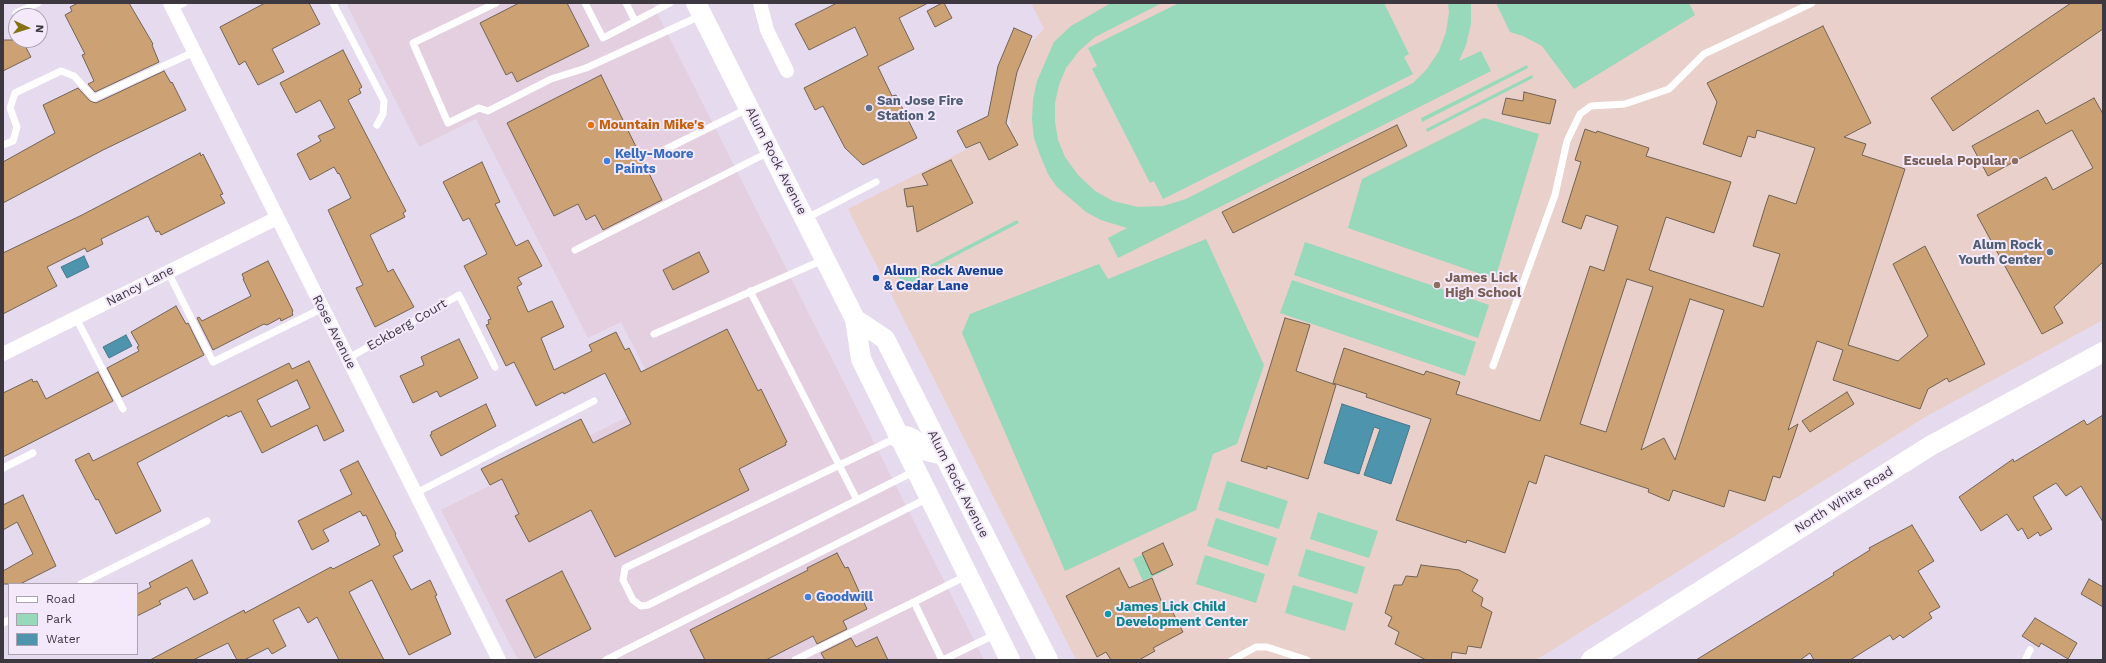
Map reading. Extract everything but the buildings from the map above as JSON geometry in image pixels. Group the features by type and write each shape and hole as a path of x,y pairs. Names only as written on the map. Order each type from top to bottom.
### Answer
{"main road":[{"name":"Alum Rock Avenue","path":"699,9 855,319 860,359 966,576 1010,660"},
{"name":"Alum Rock Avenue","path":"855,319 885,339 1048,660"},
{"name":"North White Road","path":"1598,659 1930,446 2103,352"},
{"path":"898,438 906,436 913,439 923,450 943,455"}],"street":[{"path":"760,3 767,30 787,71"},
{"name":"Rose Avenue","path":"175,5 194,52 416,493 498,660"},
{"name":"Nancy Lane","path":"3,354 277,218"}],"lane":[{"path":"27,8 38,3"},
{"path":"333,3 384,101 383,114 377,125"},
{"path":"496,3 413,43 448,123 479,108 488,111 551,79 586,68 699,9"},
{"path":"585,3 603,38 670,3"},
{"path":"626,3 635,21"},
{"path":"1493,366 1554,195 1567,141 1580,114 1591,106 1625,104 1670,89 1704,54 1812,3"},
{"path":"3,145 13,141 17,126 10,108 15,93 61,71 74,76 94,98 194,52"},
{"path":"666,148 749,108"},
{"path":"575,250 770,151"},
{"path":"805,219 876,182"},
{"path":"654,334 825,259"},
{"path":"168,272 213,362 323,308"},
{"path":"750,291 857,500"},
{"name":"Eckberg Court","path":"348,358 459,295 495,367"},
{"path":"76,318 123,409"},
{"path":"416,493 594,401"},
{"path":"898,438 625,568 623,580 633,600 641,606 648,605 915,471"},
{"path":"3,468 33,453"},
{"path":"606,660 928,498"},
{"path":"83,583 207,521"},
{"path":"795,660 966,576"},
{"path":"914,602 943,660 996,634"},
{"path":"1232,660 1256,647 1267,647 1307,660"},
{"path":"2025,660 2030,650"}],"shaded area":[{"path":"346,3 652,3 984,660 518,660 441,510 661,400 621,322 588,338 476,119 419,147"},
{"name":"James Lick High School","path":"1035,3 2103,3 2103,320 1927,416 1536,660 1076,660 848,209 1011,127 1007,99 1020,54 1044,29 1032,5"}],"green space":[{"path":"1111,3 1162,3 1095,37 1079,51 1066,68 1059,85 1055,103 1055,122 1058,140 1065,157 1078,175 1095,191 1113,201 1138,207 1163,206 1186,199 1413,83 1427,69 1439,51 1446,32 1449,13 1448,3 1471,3 1471,24 1466,45 1459,61 1481,51 1491,71 1118,258 1108,238 1127,228 1101,220 1086,212 1057,187 1048,174 1040,155 1034,138 1032,120 1033,100 1037,81 1054,42 1071,26"},
{"path":"1179,3 1384,3 1409,54 1404,57 1413,74 1163,199 1154,181 1150,183 1092,69 1097,66 1088,48"},
{"path":"1496,3 1689,3 1695,15 1574,89 1542,46 1523,36 1510,32"},
{"path":"1527,65 1528,68 1422,122 1421,118"},
{"path":"1532,75 1533,78 1427,132 1426,129"},
{"path":"1484,118 1539,134 1495,279 1348,228 1362,179"},
{"path":"1017,220 1019,223 919,275 921,281 905,289 898,275 914,266 917,272"},
{"path":"1206,239 1264,365 1237,444 1213,454 1196,510 1065,571 962,333 970,314 1099,264 1108,279"},
{"path":"1305,242 1489,305 1478,338 1294,275"},
{"path":"1292,280 1476,342 1465,376 1280,313"},
{"path":"1227,481 1288,501 1279,529 1218,510"},
{"path":"1318,512 1378,531 1369,558 1310,539"},
{"path":"1216,518 1277,538 1268,566 1207,546"},
{"path":"1156,549 1166,570 1143,581 1133,559"},
{"path":"1306,549 1365,567 1357,594 1298,576"},
{"path":"1205,555 1265,574 1256,603 1196,584"},
{"path":"1293,585 1353,603 1345,631 1285,613"}],"water":[{"path":"84,256 89,267 67,278 61,267"},
{"path":"126,335 132,346 109,358 103,347"},
{"path":"1342,404 1410,426 1391,484 1364,475 1380,429 1374,427 1359,474 1324,463"}],"place":[{"name":"San Jose Fire Station 2","path":"869,108"},
{"name":"Mountain Mike's","path":"591,125"},
{"name":"Kelly-Moore Paints","path":"607,161"},
{"name":"Escuela Popular","path":"2015,161"},
{"name":"Alum Rock Youth Center","path":"2050,252"},
{"name":"Alum Rock Avenue & Cedar Lane","path":"876,278"},
{"name":"James Lick High School","path":"1437,285"},
{"name":"Goodwill","path":"808,597"},
{"name":"James Lick Child Development Center","path":"1108,614"}]}
